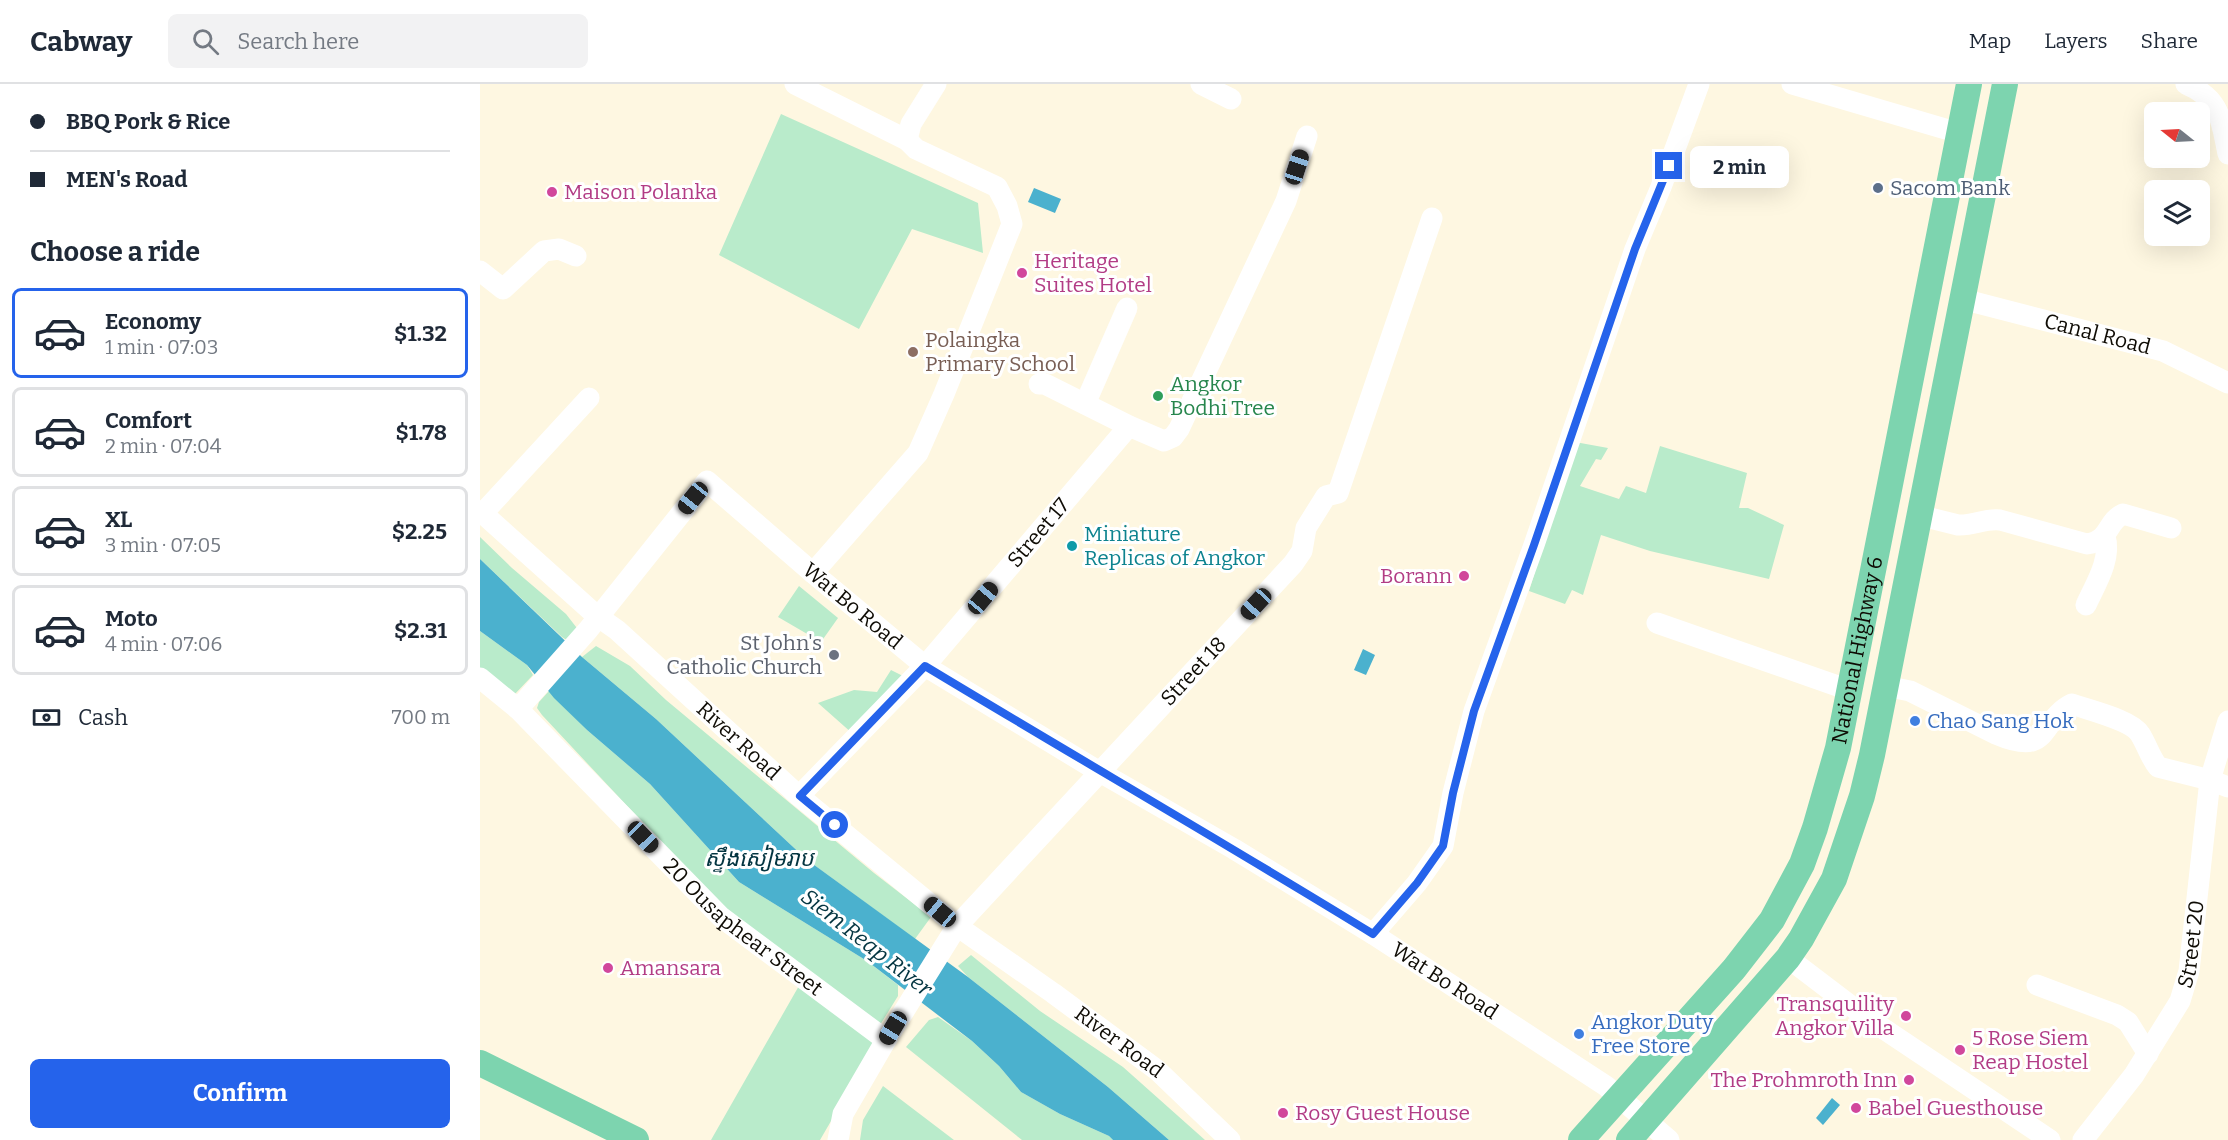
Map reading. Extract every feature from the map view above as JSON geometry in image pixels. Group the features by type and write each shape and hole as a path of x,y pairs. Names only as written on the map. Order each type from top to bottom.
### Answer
{"main road":[{"name":"National Highway 6","path":"1581,1140 1749,951 1788,893 1802,864 1827,792 1838,748 1969,84"},
{"name":"National Highway 6","path":"1629,1140 1788,958 1819,910 1850,838 1865,785 2005,84"},
{"path":"480,1063 636,1140"}],"street":[{"path":"795,84 907,140 916,149 997,187 1007,206 1012,224 918,453 813,573"},
{"path":"907,140 911,124 936,84"},
{"path":"1201,84 1231,99"},
{"path":"1373,934 1417,883 1443,846 1453,793 1474,711 1538,534 1635,249 1661,187 1699,84"},
{"path":"1792,84 1959,133"},
{"path":"2186,84 2205,94 2220,114 2228,154"},
{"path":"1039,384 1045,384 1164,441 1173,437 1179,429 1286,201 1307,136"},
{"name":"Street 18","path":"886,1040 957,926 1098,771 1293,564 1302,551 1306,528 1326,496 1338,493 1432,218"},
{"path":"480,271 503,289 544,250 559,249 576,256"},
{"name":"Canal Road","path":"1962,299 2163,351 2228,383"},
{"path":"1085,404 1127,308"},
{"path":"482,512 589,398"},
{"name":"Street 17","path":"800,796 925,666 1129,426"},
{"name":"Wat Bo Road","path":"592,623 707,481 925,666 1373,934 1619,1097 1669,1140"},
{"name":"River Road","path":"482,512 592,623 617,630 800,796 957,926 1158,1070 1230,1140"},
{"path":"1918,515 1965,525 1988,519 2000,520 2087,544 2097,542 2105,536 2118,516 2123,514 2171,528"},
{"path":"2086,605 2103,566 2107,544 2105,536"},
{"path":"518,709 592,623"},
{"path":"1657,623 1849,690"},
{"name":"20 Ousaphear Street","path":"480,678 518,709 721,917 886,1040"},
{"path":"1885,687 1911,691 1996,734 2027,742 2043,736 2063,708 2072,704 2130,725 2139,732 2152,761 2158,767 2219,784"},
{"name":"Street 20","path":"2083,1140 2148,1054 2180,1001 2189,971 2228,721"},
{"path":"1788,958 1863,1015 2050,1140"},
{"path":"2037,985 2117,1015 2128,1022 2148,1054"},
{"path":"829,1140 886,1040"},
{"path":"838,1140 843,1114"}],"green space":[{"path":"781,114 978,203 983,253 912,229 859,329 719,255"},
{"path":"1575,442 1608,448 1601,460 1596,459 1580,486 1619,499 1626,486 1646,493 1660,446 1747,473 1739,508 1748,508 1784,525 1769,579 1650,551 1601,535 1583,595 1572,590 1565,604 1529,591"},
{"path":"480,537 566,614 580,632 571,643 480,559"},
{"path":"799,586 838,618 821,642 778,617"},
{"path":"480,631 527,665 533,675 514,695 480,668"},
{"path":"596,646 630,666 666,700 874,873 931,917 915,939 806,859 656,719 582,657"},
{"path":"891,670 905,677 853,734 818,703 854,690 877,692"},
{"path":"549,691 587,730 650,784 739,882 867,961 898,985 898,996 880,1025 731,917 542,715 537,708 539,702"},
{"path":"971,955 1040,1011 1123,1067 1205,1140 1169,1140 1108,1087 968,977 958,966"},
{"path":"800,984 877,1042 820,1140 711,1140"},
{"path":"938,1017 972,1041 999,1066 1021,1092 1113,1140 1022,1140 906,1047 929,1020"},
{"path":"883,1086 954,1140 860,1140 863,1120"}],"water":[{"path":"1034,188 1061,199 1055,213 1028,202"},
{"name":"ស្ទឹងសៀមរាប","path":"480,559 582,657 656,719 806,859 968,977 1108,1087 1169,1140 1113,1140 1021,1092 999,1066 972,1041 867,961 739,882 650,784 587,730 554,698 527,665 480,631"},
{"path":"1363,649 1375,655 1366,675 1354,670"},
{"path":"1832,1098 1840,1105 1823,1125 1816,1118"}],"place":[{"name":"Sacom Bank","path":"1878,188"},
{"name":"Maison Polanka","path":"552,192"},
{"name":"Heritage Suites Hotel","path":"1022,273"},
{"name":"Polaingka Primary School","path":"913,352"},
{"name":"Angkor Bodhi Tree","path":"1158,396"},
{"name":"Miniature Replicas of Angkor","path":"1072,546"},
{"name":"Borann","path":"1464,576"},
{"name":"St John's Catholic Church","path":"834,655"},
{"name":"Chao Sang Hok","path":"1915,721"},
{"name":"Amansara","path":"608,968"},
{"name":"Transquility Angkor Villa","path":"1906,1016"},
{"name":"Angkor Duty Free Store","path":"1579,1034"},
{"name":"5 Rose Siem Reap Hostel","path":"1960,1050"},
{"name":"The Prohmroth Inn","path":"1909,1080"},
{"name":"Babel Guesthouse","path":"1856,1108"},
{"name":"Rosy Guest House","path":"1283,1113"}],"route":[{"path":"835,825 800,796 925,666 1373,934 1417,883 1443,846 1453,793 1474,711 1534,545 1635,249 1669,166"}],"water label":[{"name":"Siem Reap River","path":"867,942"}]}
